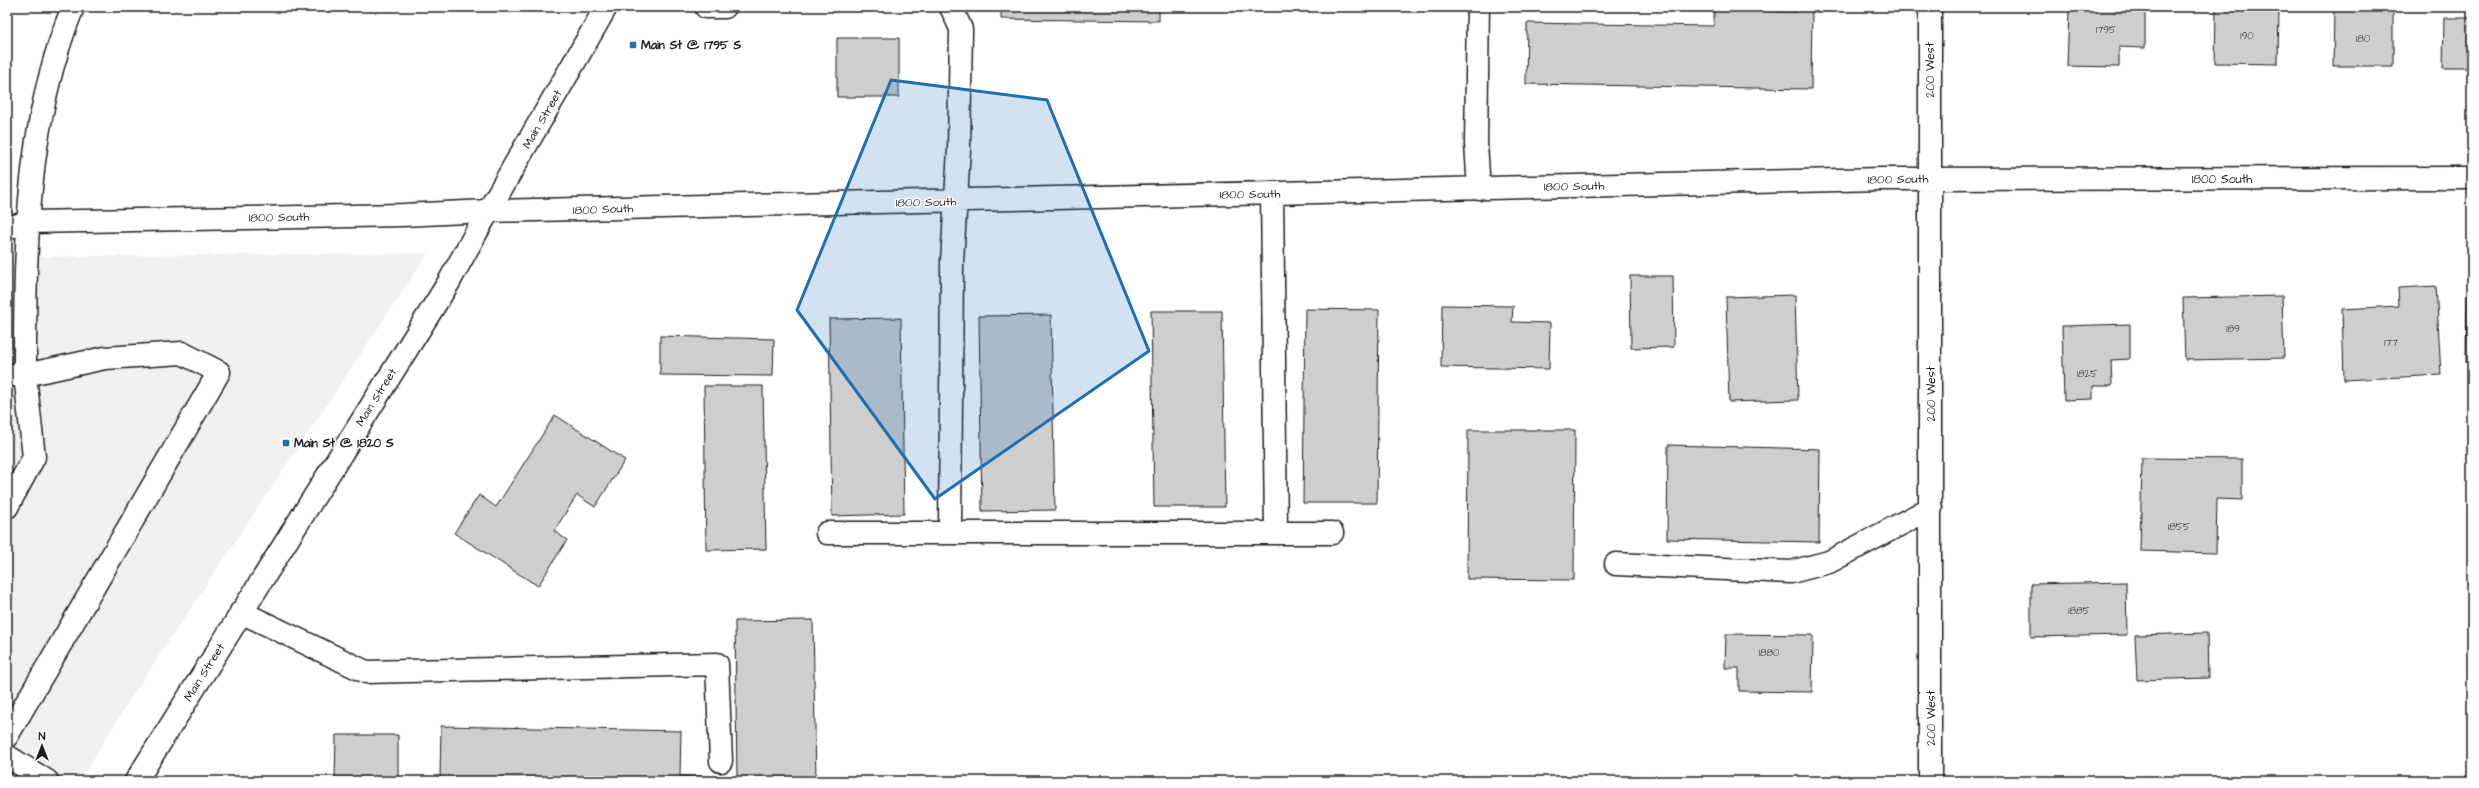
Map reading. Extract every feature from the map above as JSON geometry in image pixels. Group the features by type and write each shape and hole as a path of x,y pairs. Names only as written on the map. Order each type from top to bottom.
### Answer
{"street":[{"path":"7,507 34,457 16,375 25,285 29,222 43,98 59,40 73,7"},
{"name":"Main Street","path":"136,781 448,282 487,211 531,139 606,7"},
{"path":"706,7 725,7"},
{"path":"950,533 952,261 959,150 961,29 951,7"},
{"path":"1478,7 1476,143 1479,188"},
{"name":"200 West","path":"1930,7 1930,781"},
{"name":"1800 South","path":"7,228 29,222 403,215 487,211 955,202 1479,188 1930,179 2472,178"},
{"path":"1272,193 1276,533"},
{"name":"1800 South","path":"7,215 29,222"},
{"path":"7,736 220,372 182,353 106,358 16,375"},
{"path":"1616,564 1791,572 1829,562 1931,508"},
{"path":"827,533 1332,533"},
{"path":"241,612 366,672 717,664 722,761"},
{"path":"7,756 47,781"}],"highlighted area":[{"path":"891,80 1047,100 1149,351 935,499 797,310"}],"shaded area":[{"path":"428,253 130,699 80,781 7,781 7,257"}],"building":[{"path":"1001,7 1159,7 1159,21 1001,19"},
{"path":"1797,7 1812,7 1811,89 1526,84 1527,23 1714,26 1714,10 1797,12"},
{"path":"2020,7 2145,7 2145,48 2119,47 2119,67 2067,66 2069,10"},
{"path":"2216,7 2279,7 2278,64 2215,63"},
{"path":"2334,9 2393,10 2393,66 2333,66"},
{"path":"2444,18 2472,18 2472,68 2443,68"},
{"path":"837,38 899,38 899,97 837,97"},
{"path":"1630,276 1673,276 1674,347 1631,348"},
{"path":"2436,286 2441,375 2344,380 2342,309 2399,306 2398,288"},
{"path":"1795,295 1798,400 1729,402 1726,297"},
{"path":"2467,295 2472,295 2472,362 2466,362"},
{"path":"2282,296 2284,358 2185,360 2183,298"},
{"path":"1442,305 1513,306 1512,322 1550,323 1549,369 1441,367"},
{"path":"1305,309 1379,310 1377,503 1303,503"},
{"path":"1151,311 1222,311 1225,507 1154,507"},
{"path":"1051,315 1055,510 982,511 979,316"},
{"path":"901,318 904,514 832,516 829,319"},
{"path":"2130,324 2130,359 2111,360 2112,386 2093,386 2093,399 2064,400 2062,326"},
{"path":"660,336 774,339 773,376 660,375"},
{"path":"704,386 763,386 766,549 706,550"},
{"path":"555,415 625,460 595,507 577,495 554,531 567,540 538,586 454,533 479,495 496,507"},
{"path":"1468,430 1575,430 1574,580 1467,579"},
{"path":"1668,445 1820,449 1819,542 1667,539"},
{"path":"2142,458 2242,459 2242,500 2217,499 2216,553 2140,551"},
{"path":"2126,582 2127,635 2031,637 2031,584"},
{"path":"813,620 816,781 737,781 735,621"},
{"path":"2207,633 2208,678 2137,680 2135,635"},
{"path":"1726,634 1813,635 1812,692 1739,691 1739,668 1725,668"},
{"path":"441,726 681,731 680,776 733,777 733,781 440,781"},
{"path":"336,735 398,735 398,781 335,781"}],"place":[{"name":"Main St @ 1795 S","path":"633,45"},
{"name":"Main St @ 1820 S","path":"286,443"}]}
